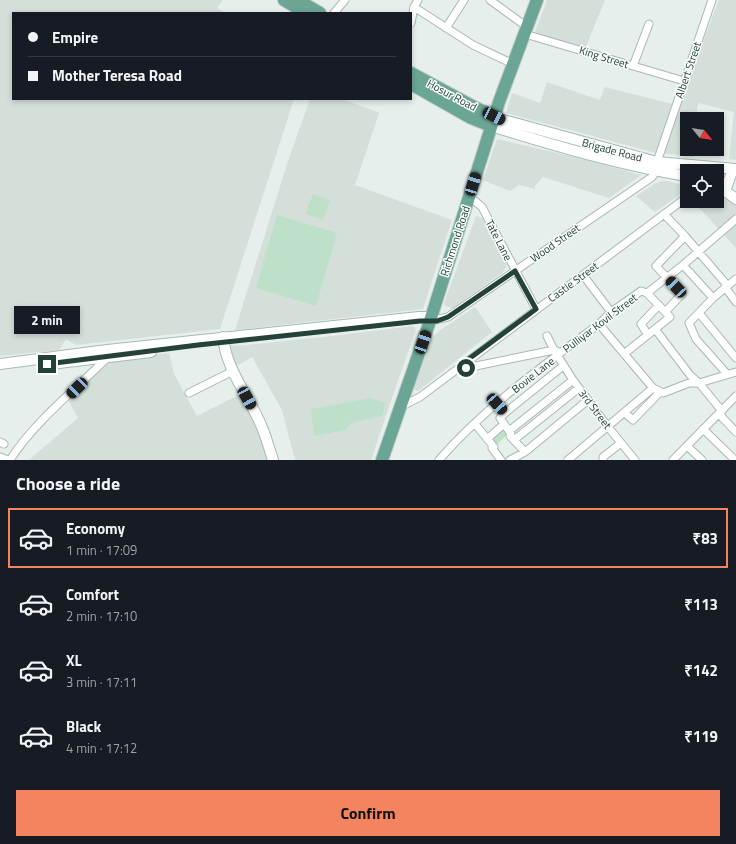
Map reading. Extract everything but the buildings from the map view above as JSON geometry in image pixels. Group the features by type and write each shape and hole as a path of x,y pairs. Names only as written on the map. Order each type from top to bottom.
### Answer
{"main road":[{"path":"284,0 304,12"},
{"path":"298,0 318,12"},
{"name":"Richmond Road","path":"382,460 431,319 499,102 537,0"},
{"name":"Hosur Road","path":"412,74 476,108 493,121"},
{"name":"Hosur Road","path":"412,85 471,118 493,121"},
{"path":"476,108 487,107 499,102"}],"street":[{"path":"335,12 345,0"},
{"path":"446,28 464,0"},
{"name":"King Street","path":"490,0 526,30 633,66 684,81"},
{"name":"Albert Street","path":"657,166 712,0"},
{"path":"412,19 416,3 446,28 473,45 513,64"},
{"path":"633,66 649,24"},
{"name":"Brigade Road","path":"493,121 582,153 657,166 680,167"},
{"name":"Brigade Road","path":"657,166 680,174"},
{"name":"Wood Street","path":"431,319 448,317 652,177 657,166"},
{"path":"724,184 734,169"},
{"path":"724,190 736,199"},
{"name":"Tate Lane","path":"469,196 482,207 536,309"},
{"name":"Castle Street","path":"400,407 420,397 462,364 680,202"},
{"path":"664,214 699,251 726,286 736,302"},
{"name":"Pulliyar Kovil Street","path":"555,353 563,351 599,324 611,312 641,291 647,292 667,278 736,219"},
{"path":"666,311 682,294 656,266 685,236"},
{"path":"683,265 713,298"},
{"path":"583,275 611,312"},
{"path":"727,374 696,339 689,323 713,298 736,279"},
{"path":"624,354 670,317 647,292"},
{"path":"648,335 640,324 659,305"},
{"path":"699,313 736,358"},
{"path":"0,364 107,350 431,319"},
{"path":"599,324 653,388 663,394 689,383 699,383 736,372"},
{"path":"655,330 690,375 699,383 720,413 736,432"},
{"name":"3rd Street","path":"547,336 563,366 620,443 635,460"},
{"path":"0,370 108,357 223,340"},
{"path":"223,340 225,352 233,371 262,425 273,460"},
{"path":"462,364 466,368 555,353"},
{"name":"Bovie Lane","path":"439,460 453,444 555,353"},
{"path":"0,457 9,460 18,447 35,428 108,357"},
{"path":"525,452 510,436 511,434 500,418 563,366"},
{"path":"189,393 233,371"},
{"path":"509,431 573,380"},
{"path":"514,440 579,388"},
{"path":"568,460 653,388"},
{"path":"625,413 633,420 660,392"},
{"path":"673,460 736,396"},
{"path":"510,460 525,452 588,400"},
{"path":"497,404 505,414"},
{"path":"475,424 494,447 492,448 501,460"},
{"path":"487,439 504,424"},
{"path":"703,429 736,460"},
{"path":"603,460 603,457 620,443"},
{"path":"687,446 702,460"}],"shaded area":[{"path":"0,0 223,0 217,8 223,12 12,12 12,100 294,100 220,329 76,345 66,339 59,350 0,356"},
{"path":"547,0 605,0 585,49 535,32"},
{"path":"719,0 736,0 736,160 729,159 734,112 698,103 697,112 680,112 680,155 662,153 681,98"},
{"path":"547,82 600,100 605,87 672,104 656,153 506,113 512,93 540,103"},
{"path":"310,100 345,100 385,115 379,113 355,185 452,220 423,309 235,330 288,161"},
{"path":"497,139 574,157 641,175 609,198 543,177 535,186 535,189 519,185 510,191 483,180"},
{"path":"668,181 680,185 680,194 655,212 636,196 656,183"},
{"path":"724,197 736,206 736,248 699,208 724,208"},
{"path":"476,216 483,218 507,266 502,273 453,308 445,306 444,303"},
{"path":"475,307 492,332 418,391 413,389 430,340 439,331"},
{"path":"413,326 416,330 371,460 295,460 282,410 252,357 235,367 226,346 332,336"},
{"path":"169,353 174,374 197,416 241,394 266,446 270,460 29,460 78,418 68,400 112,360"}],"green space":[{"path":"313,194 330,200 323,220 305,214"},
{"path":"277,215 337,233 316,306 256,288"},
{"path":"371,398 386,403 382,416 351,423 346,430 314,436 311,409"},
{"path":"501,427 507,435 494,447 487,439"}],"route":[{"path":"47,364 198,345 239,342 420,321 437,321 448,317 515,271 536,309 462,364 466,368"}]}
